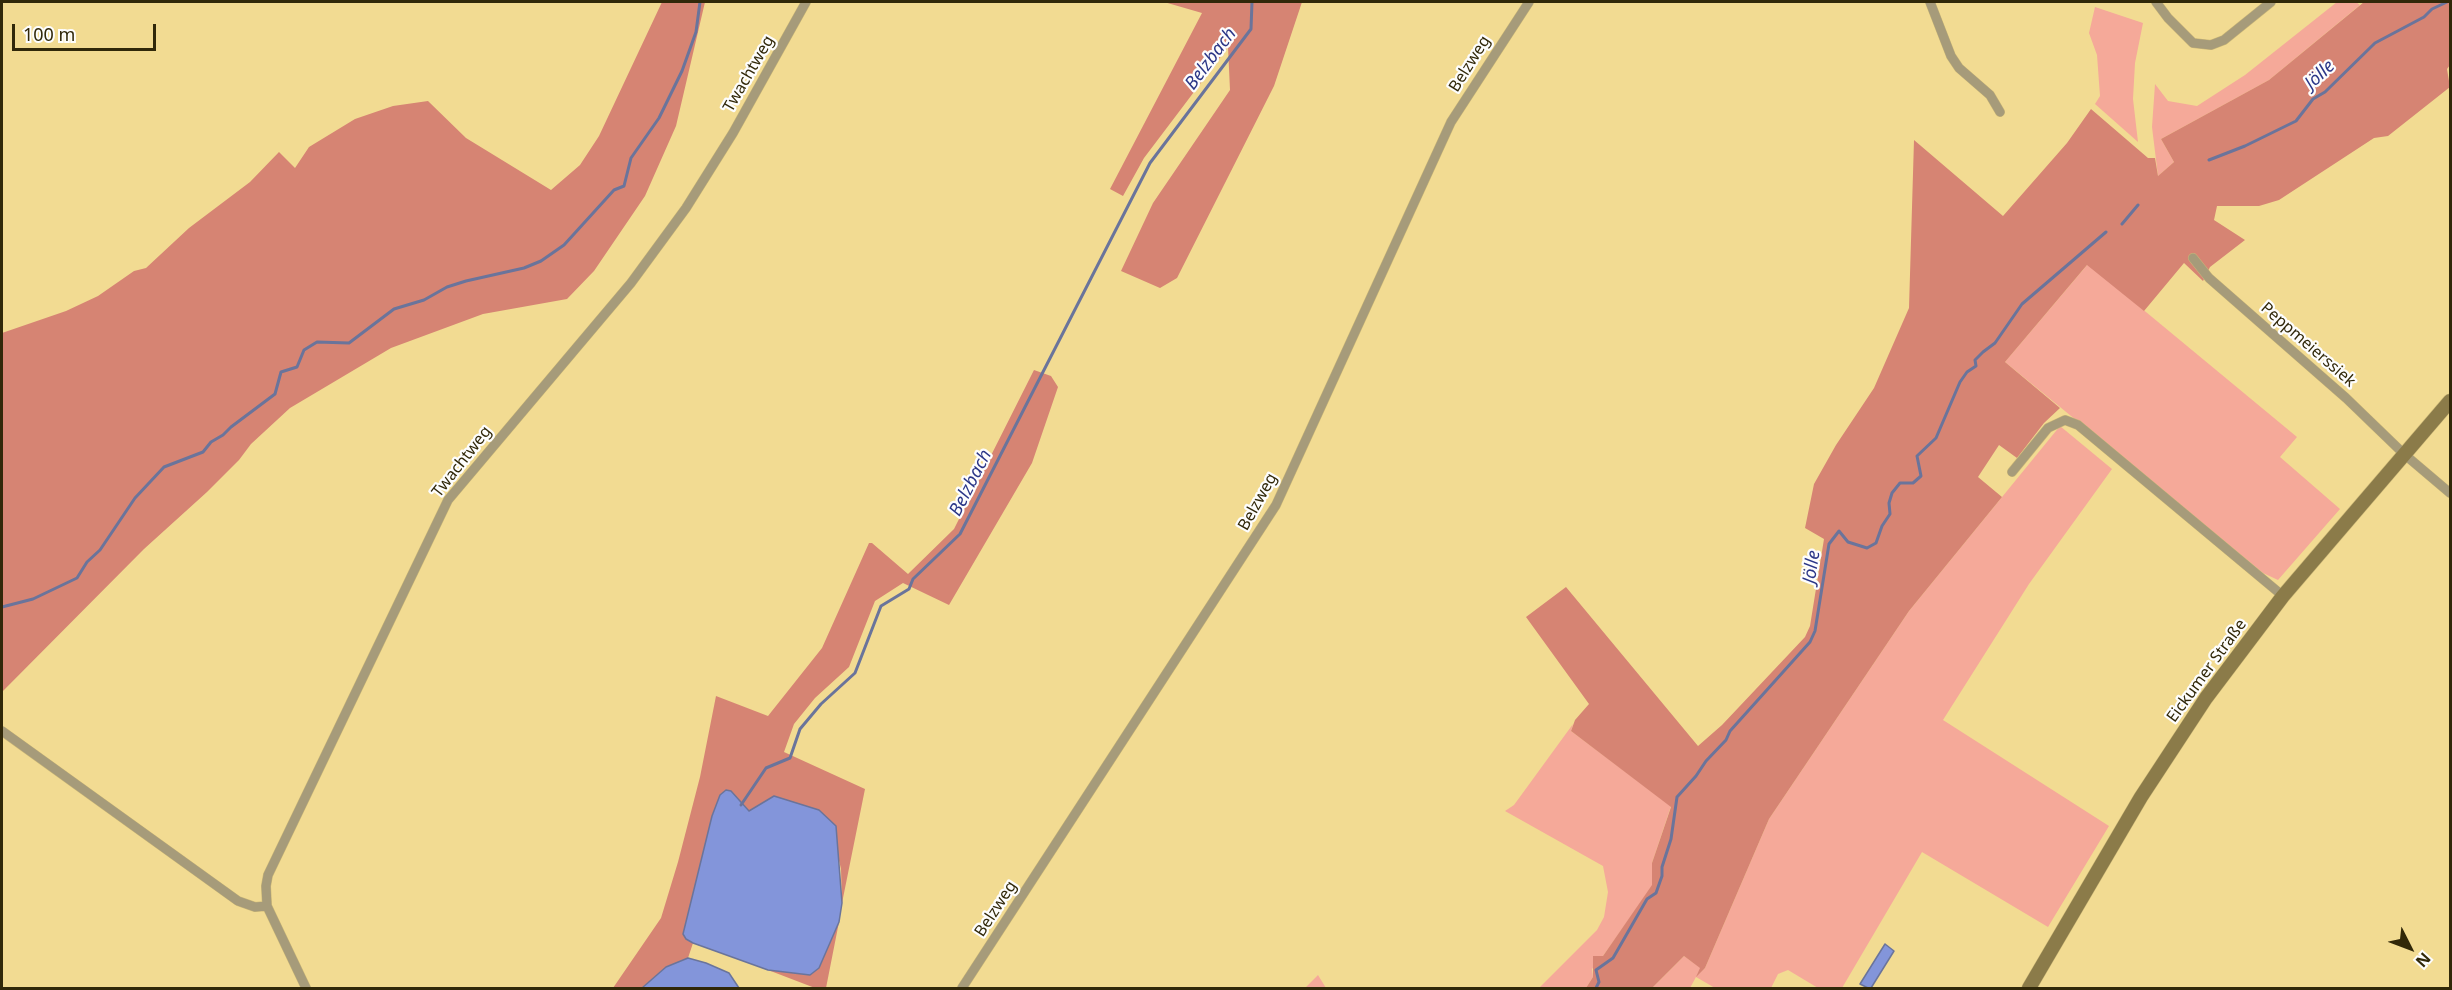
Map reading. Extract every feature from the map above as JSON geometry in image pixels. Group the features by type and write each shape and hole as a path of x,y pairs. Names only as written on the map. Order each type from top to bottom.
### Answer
{"main road":[{"name":"Eickumer Straße","path":"2029,988 2141,797 2206,698 2283,596 2451,400"}],"street":[{"name":"Twachtweg","path":"306,988 267,906 266,886 274,859 448,500 631,283 686,208 739,123 806,2"},
{"name":"Belzweg","path":"962,988 1261,531 1287,483 1451,122 1529,2"},
{"path":"1930,2 1951,56 1959,68 1990,95 2000,112"},
{"path":"2156,2 2188,39 2193,43 2204,45 2218,44 2271,2"},
{"name":"Peppmeierssiek","path":"2193,258 2209,278 2346,398 2404,454 2451,493"},
{"path":"2012,472 2048,428 2065,420 2078,424 2283,596"},
{"path":"2,731 238,901 255,907 267,906"}],"shaded area":[{"path":"662,2 705,2 676,126 645,196 594,271 567,299 483,314 391,348 290,408 251,444 239,460 207,492 144,549 2,692 2,333 66,311 98,296 134,271 146,268 189,228 250,182 279,152 295,168 309,147 355,119 393,106 428,101 466,138 551,190 580,165 599,136"},
{"path":"1164,2 1302,2 1274,86 1177,278 1160,288 1121,271 1153,203 1230,90 1228,47 1144,158 1123,196 1110,189 1202,13"},
{"path":"2337,2 2356,2 2360,5 2269,80 2161,139 2174,162 2158,176 2152,127 2155,84 2168,101 2197,106 2245,75"},
{"path":"2364,2 2450,2 2450,65 2447,69 2450,87 2388,136 2374,138 2279,200 2259,206 2217,206 2214,220 2245,240 2210,267 2203,281 2184,263 2144,311 2087,265 2005,362 2060,408 2044,423 2017,458 1999,445 1978,477 2002,497 1909,611 1769,819 1705,968 1696,977 1700,968 1684,956 1652,988 1586,988 1593,977 1593,956 1603,956 1652,885 1652,863 1671,807 1571,731 1575,720 1589,704 1526,617 1566,587 1698,746 1722,725 1805,637 1810,626 1824,539 1805,528 1814,484 1836,445 1874,388 1909,308 1914,140 2003,216 2067,143 2091,109 2148,158 2155,158 2158,176 2174,162 2161,139 2269,80"},
{"path":"2095,7 2143,23 2135,63 2133,99 2138,142 2095,104 2100,96 2097,55 2089,33"},
{"path":"2088,264 2297,437 2280,457 2340,509 2278,580 2263,573 2005,362"},
{"path":"1034,370 1051,376 1058,387 1032,463 949,605 903,583 875,601 849,667 815,698 794,724 784,752 865,789 842,903 841,869 835,826 765,801 759,807 749,811 731,791 720,795 712,816 686,939 693,943 688,958 666,967 642,988 613,988 661,918 700,777 716,696 768,716 822,648 869,543 872,543 908,574 954,529"},
{"path":"2060,426 2112,469 2029,584 1943,720 2109,826 2048,927 1922,852 1842,988 1818,988 1788,970 1778,974 1771,988 1715,988 1696,977 1690,988 1652,988 1684,956 1701,968 1697,975 1705,968 1769,819 1909,611"},
{"path":"1573,724 1571,731 1671,806 1652,863 1653,885 1592,969 1593,977 1586,988 1539,988 1597,930 1604,917 1608,892 1603,866 1505,811 1514,805"},
{"path":"839,922 826,988 815,988 768,970 810,975 819,968"},
{"path":"1318,975 1326,988 1305,988"}],"water":[{"path":"726,790 731,791 749,811 774,796 819,810 836,826 842,903 839,922 819,968 810,975 768,970 693,943 683,934 712,816 720,795"},
{"path":"1885,944 1894,951 1871,988 1860,984"},
{"path":"688,958 729,973 739,988 642,988 666,967"}],"waterway":[{"path":"2,607 33,599 77,578 87,562 100,550 135,498 164,467 203,452 211,442 275,394 281,372 297,367 304,350 317,342 349,343 394,309 424,300 447,287 466,281 524,268 541,261 564,245 614,190 624,186 631,158 659,118 682,71 696,32 700,2"},
{"name":"Belzbach","path":"741,805 766,768 790,758 800,729 821,704 855,673 881,606 909,589 913,579 960,534 1150,163 1251,29 1252,2"},
{"name":"Jölle","path":"2209,160 2245,146 2296,121 2313,99 2325,92 2375,43 2447,2"},
{"name":"Jölle","path":"2122,224 2138,205"},
{"name":"Jölle","path":"1596,988 1599,982 1596,970 1613,958 1647,899 1656,893 1671,839 1677,797 1726,740 1730,731 1810,642 1815,631 1829,544 1839,531 1848,542 1867,548 1876,543 1882,526 1890,514 1889,503 1892,493 1900,483 1913,483 1921,476 1917,456 1936,438 1960,382 1967,372 1976,366 1975,360 1995,343 2022,304 2106,232"}]}
